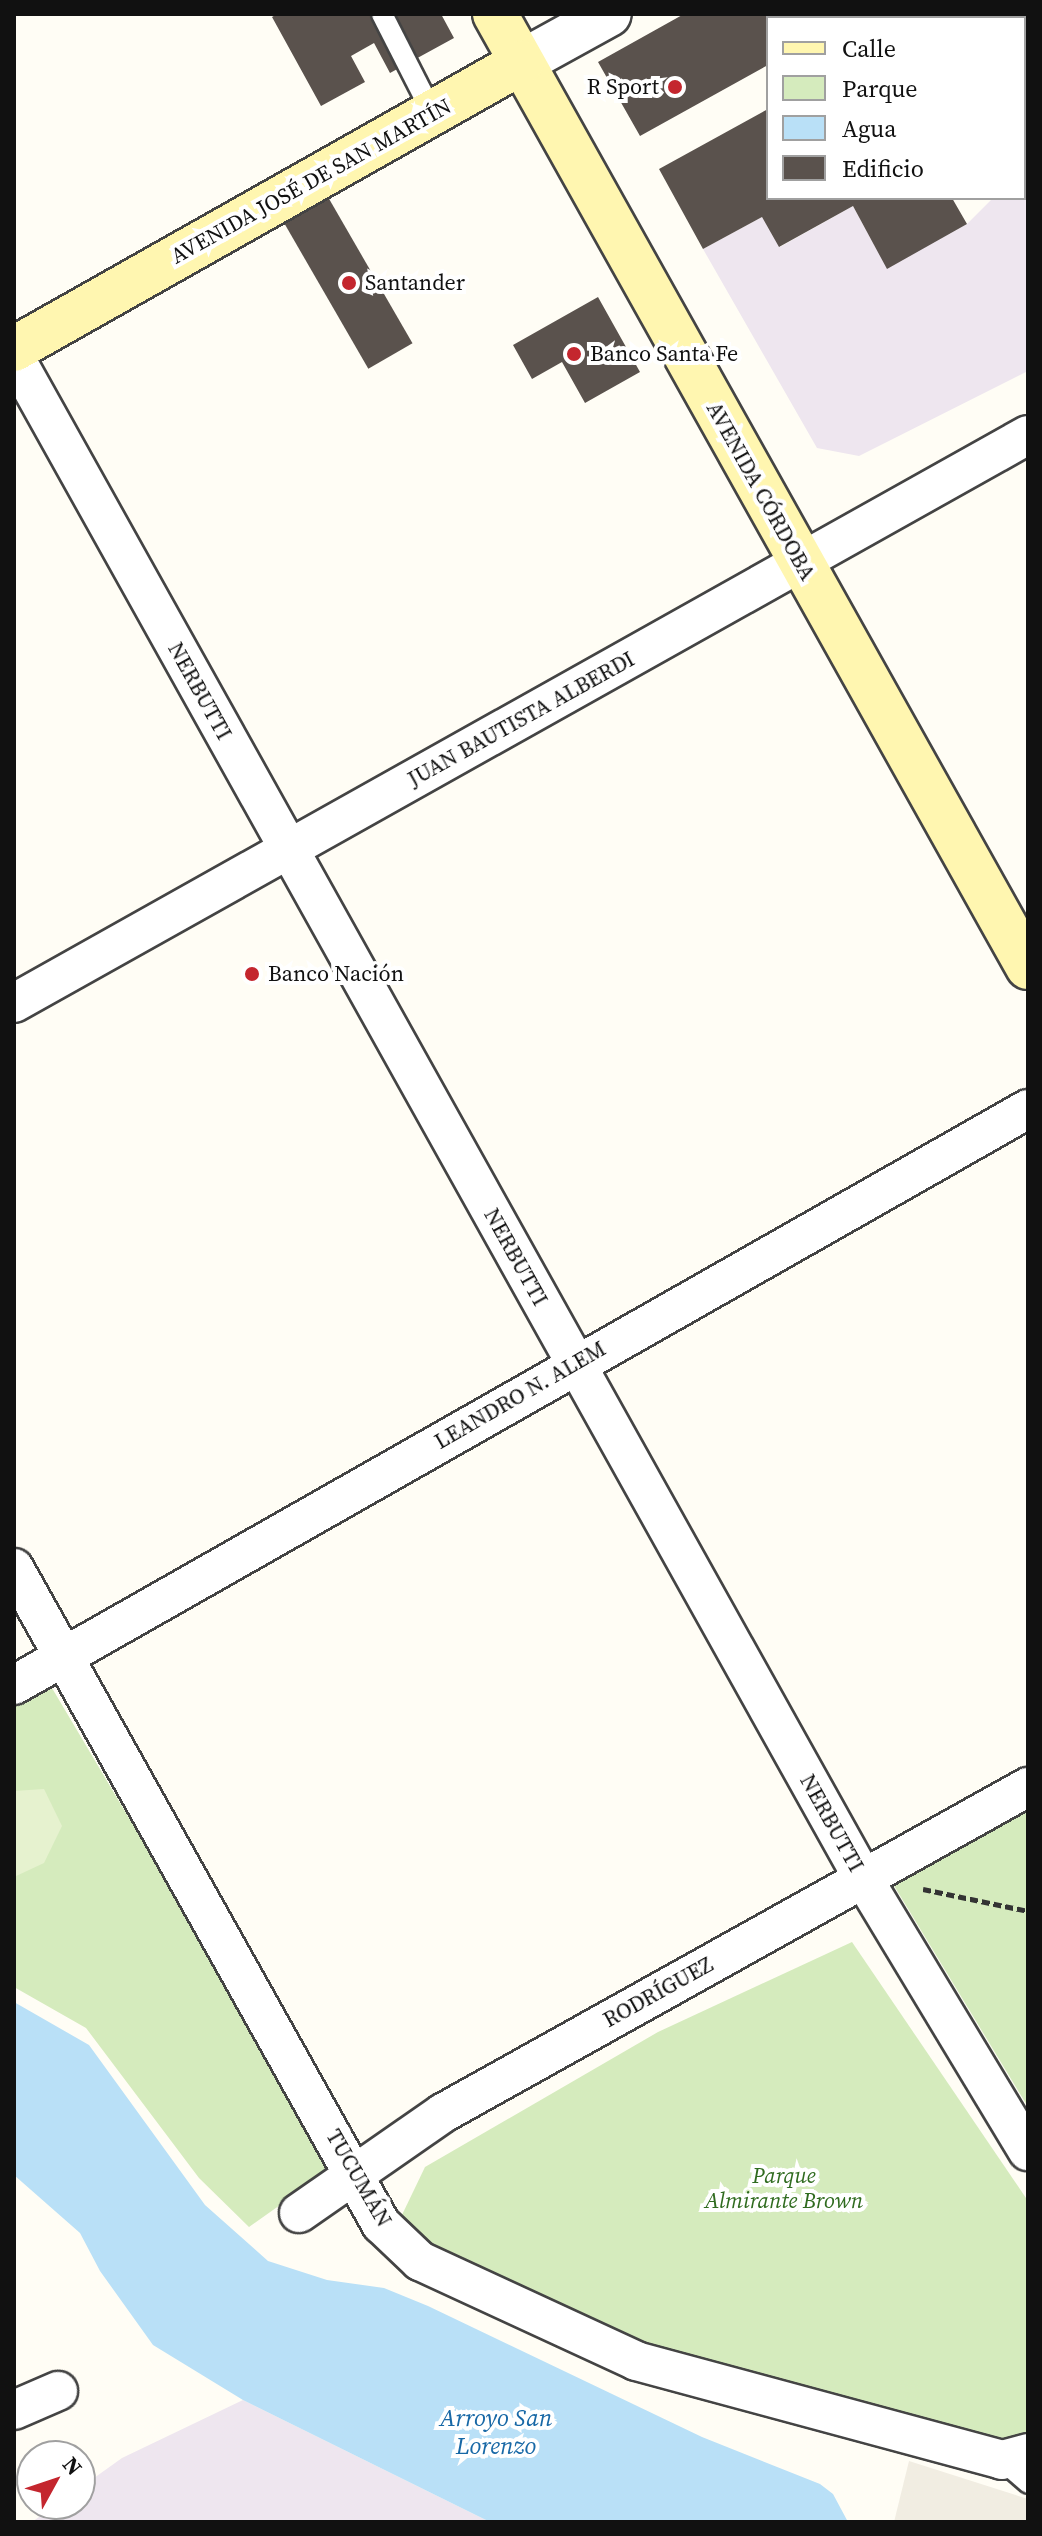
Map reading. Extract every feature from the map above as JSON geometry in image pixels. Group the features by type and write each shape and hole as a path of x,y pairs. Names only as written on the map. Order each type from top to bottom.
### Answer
{"main road":[{"name":"AVENIDA CÓRDOBA","path":"495,14 1028,967"},
{"name":"AVENIDA JOSÉ DE SAN MARTÍN","path":"14,349 522,62"}],"street":[{"name":"AVENIDA JOSÉ DE SAN MARTÍN","path":"522,62 609,14"},
{"name":"NERBUTTI","path":"14,356 863,1878 1028,2151"},
{"name":"JUAN BAUTISTA ALBERDI","path":"14,1003 1028,435"},
{"name":"LEANDRO N. ALEM","path":"14,1685 575,1363 1028,1109"},
{"name":"TUCUMÁN","path":"14,1568 381,2224 420,2261 636,2361 1019,2465"},
{"name":"RODRÍGUEZ","path":"299,2213 354,2171 443,2113 1028,1787"},
{"path":"14,2410 58,2391"}],"lane":[{"path":"382,14 432,112"}],"path":[{"path":"863,1878 1028,1911"}],"shaded area":[{"path":"933,14 1028,14 1028,371 859,456 817,448 703,249 762,217 780,247 853,206 887,268 967,224 991,200 1026,200 1026,16"},
{"path":"243,2400 490,2522 32,2522 96,2520 96,2477 122,2458"},
{"path":"909,2461 1028,2499 1028,2522 894,2522"}],"green space":[{"path":"49,1683 335,2166 249,2227 199,2178 86,2028 14,1987 14,1704"},
{"path":"44,1789 62,1826 44,1863 14,1877 14,1791"},
{"path":"1028,1810 1028,2107 893,1884"},
{"name":"Parque Almirante Brown","path":"852,1942 1028,2201 1028,2448 642,2344 445,2262 401,2217 425,2167 658,2032"}],"water":[{"name":"Arroyo San Lorenzo","path":"14,2002 89,2045 205,2205 268,2261 327,2280 384,2288 428,2306 702,2437 820,2484 833,2494 848,2522 490,2522 243,2400 153,2345 100,2271 80,2233 14,2175"}],"building":[{"path":"277,14 441,14 454,38 390,73 374,43 351,56 365,82 321,106 272,17"},
{"path":"684,14 887,14 766,16 766,66 640,136 598,62"},
{"path":"980,14 1028,14 1028,100 1026,16"},
{"path":"766,110 766,200 953,200 967,224 887,269 853,206 779,247 762,217 703,249 659,169"},
{"name":"Santander","path":"328,197 412,343 368,369 284,223"},
{"name":"Banco Santa Fe","path":"598,297 640,372 585,403 562,362 532,379 513,345"}],"place":[{"name":"R Sport","path":"675,87"},
{"name":"Santander","path":"349,283"},
{"name":"Banco Santa Fe","path":"574,354"},
{"name":"Banco Nación","path":"252,974"}]}
